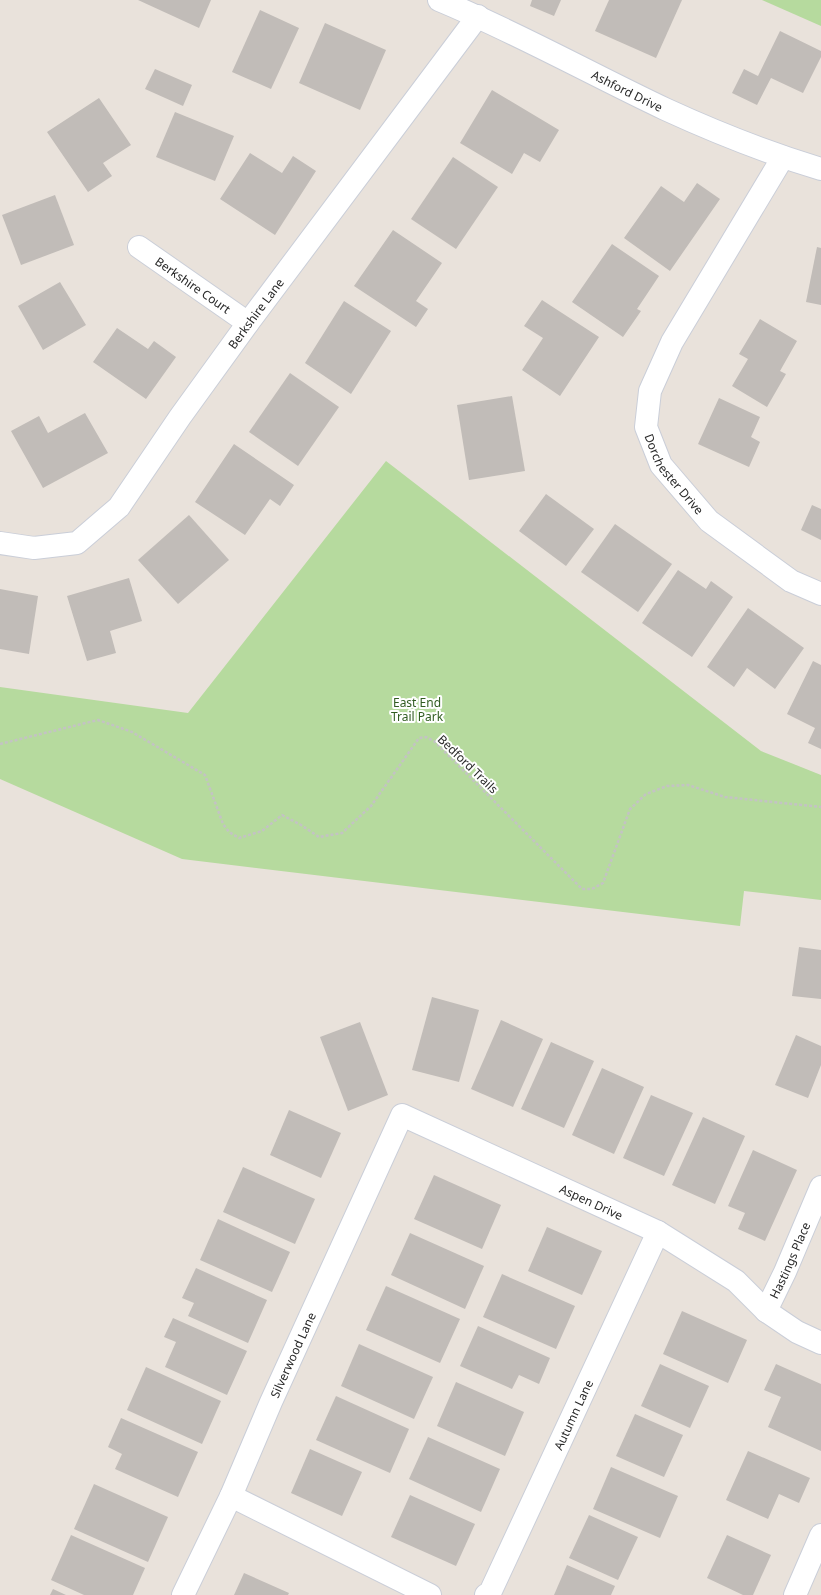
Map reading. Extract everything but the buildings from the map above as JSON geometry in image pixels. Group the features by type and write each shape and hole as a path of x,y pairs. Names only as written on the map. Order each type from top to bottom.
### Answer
{"street":[{"name":"Ashford Drive","path":"439,0 478,16 666,109 783,157 821,169"},
{"name":"Berkshire Lane","path":"0,543 34,548 77,543 119,507 180,417 248,323 478,16"},
{"name":"Dorchester Drive","path":"783,157 672,342 650,391 646,427 661,465 709,521 790,581 821,594"},
{"name":"Berkshire Court","path":"139,247 248,323"},
{"name":"Aspen Drive","path":"402,1115 658,1232 736,1281 766,1311 797,1332 821,1343"},
{"name":"Silverwood Lane","path":"183,1595 231,1496 271,1402 402,1115"},
{"name":"Hastings Place","path":"766,1311 785,1272 821,1187"},
{"name":"Autumn Lane","path":"486,1595 489,1595 658,1232"},
{"path":"231,1496 430,1595"},
{"path":"794,1595 821,1535"}],"path":[{"name":"Bedford Trails","path":"0,744 98,720 132,732 205,775 223,824 229,832 239,838 262,830 282,815 319,837 342,834 371,806 419,738 426,737 434,741 582,889 592,889 603,883 630,809 646,794 667,786 688,785 725,797 821,807"}],"green space":[{"path":"762,0 821,0 821,26"},
{"name":"East End Trail Park","path":"386,461 761,751 821,775 821,900 744,891 740,926 182,859 0,779 0,687 188,713"}]}
